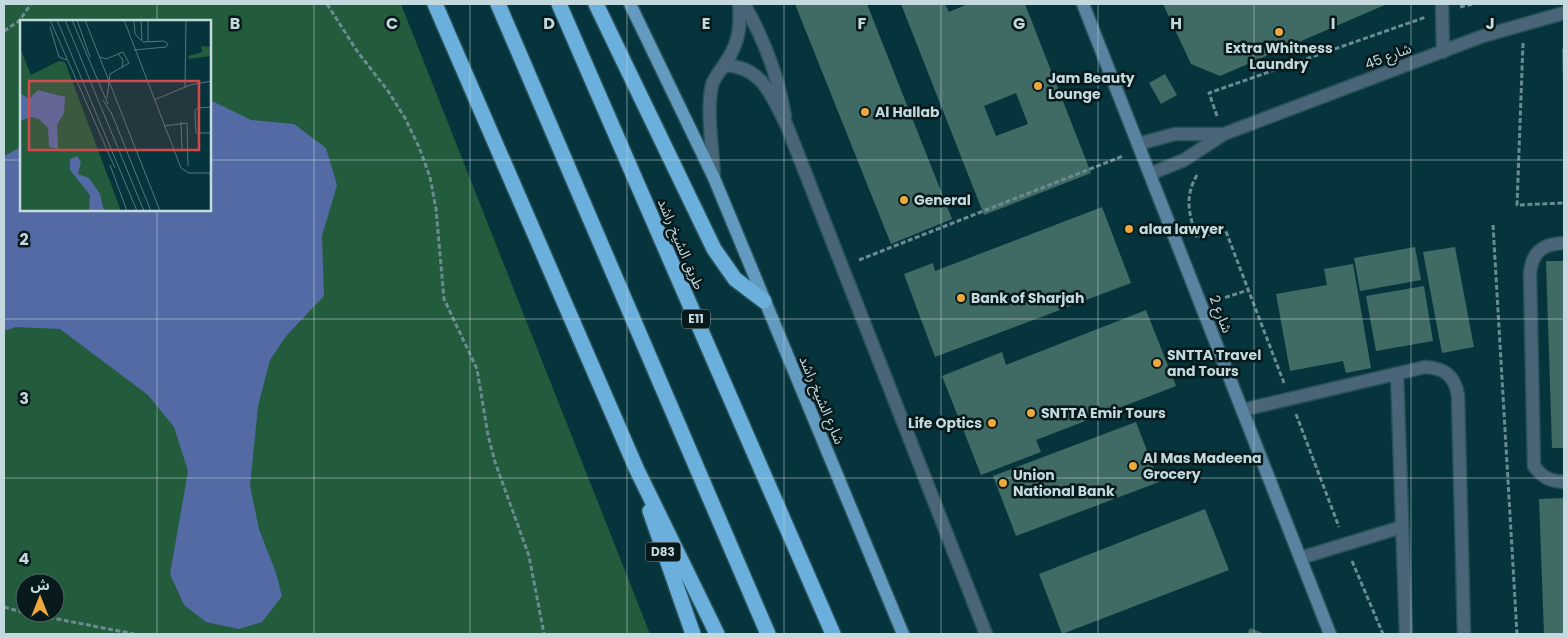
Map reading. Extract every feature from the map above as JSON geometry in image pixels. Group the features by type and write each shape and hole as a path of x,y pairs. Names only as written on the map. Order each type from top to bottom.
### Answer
{"highway":[{"path":"435,4 637,470 717,634"},
{"path":"498,4 768,634"},
{"name":"طريق الشيخ راشد","path":"559,4 833,634"},
{"path":"596,4 714,249 734,279 764,302"},
{"name":"D83","path":"637,470 693,634"}],"main road":[{"name":"شارع الشيخ راشد","path":"630,4 714,178 903,634"},
{"path":"637,4 639,21"}],"street":[{"name":"شارع 2","path":"1083,4 1330,634"}],"lane":[{"path":"714,178 710,98 715,76 738,38 741,23 739,4"},
{"path":"744,4 770,57 781,91 786,126"},
{"path":"1442,8 1443,52"},
{"name":"شارع 45","path":"1150,174 1184,160 1224,134 1524,23 1564,13"},
{"path":"724,64 738,65 750,70 761,79 786,126 986,634"},
{"name":"شارع 45","path":"1139,146 1175,134 1224,134"},
{"path":"1564,243 1548,245 1538,252 1531,262 1530,274 1534,466 1541,476 1552,481 1564,482"},
{"path":"1242,410 1425,367 1437,367 1448,374 1456,384 1464,634"},
{"path":"1397,374 1406,634"},
{"path":"1300,558 1402,527"}],"path":[{"path":"4,31 18,21 31,4"},
{"path":"327,4 340,28 405,118 422,154 430,177 436,209 444,299 477,369 488,436 495,462 529,556 544,634"},
{"path":"1224,134 1209,93 1442,8 1473,4"},
{"path":"1524,23 1517,205 1564,203"},
{"path":"842,267 1139,146"},
{"path":"1199,172 1193,182 1188,206 1197,238 1225,229 1345,544 1383,634"},
{"path":"1493,225 1517,634"},
{"path":"1202,306 1248,290"},
{"path":"65,621 134,634"}],"green space":[{"path":"4,4 401,4 650,634 4,634"}],"water":[{"path":"211,100 251,120 294,124 326,148 337,185 322,236 324,296 287,335 270,360 258,406 250,486 259,529 276,573 282,596 262,622 239,629 206,622 184,605 170,574 188,471 174,427 148,395 60,329 16,327 4,331 4,156 20,148 20,211 211,211"}],"building":[{"path":"795,4 867,4 952,219 891,244"},
{"path":"901,4 945,4 949,12 968,4 1025,4 1091,173 984,215","holes":["1016,93 1028,124 996,136 984,106"]},
{"path":"1163,4 1387,4 1220,76 1191,64"},
{"path":"1562,49 1564,49 1564,83 1563,83"},
{"path":"1165,74 1177,95 1161,104 1149,83"},
{"path":"1102,207 1131,283 935,357 904,274 933,263 935,271"},
{"path":"1415,247 1421,280 1360,291 1354,258"},
{"path":"1455,247 1474,347 1442,353 1423,252"},
{"path":"1546,261 1564,261 1564,448 1552,448"},
{"path":"1353,264 1371,368 1346,373 1343,361 1290,371 1276,294 1327,285 1324,269"},
{"path":"1424,286 1433,341 1376,351 1366,296"},
{"name":"SNTTA Emir Tours","path":"1146,310 1176,386 1036,440 1041,452 981,475 942,376 1002,352 1006,365"},
{"path":"1136,422 1159,482 1016,536 993,476"},
{"path":"1564,498 1564,634 1544,634 1539,499"},
{"path":"1205,509 1229,570 1062,634 1039,574"},
{"path":"1250,628 1265,634 1247,634"}],"place":[{"name":"Extra Whitness Laundry","path":"1279,32"},
{"name":"Jam Beauty Lounge","path":"1038,86"},
{"name":"Al Hallab","path":"865,112"},
{"name":"General","path":"904,200"},
{"name":"alaa lawyer","path":"1129,229"},
{"name":"Bank of Sharjah","path":"961,298"},
{"name":"SNTTA Travel and Tours","path":"1157,363"},
{"name":"SNTTA Emir Tours","path":"1031,413"},
{"name":"Life Optics","path":"992,423"},
{"name":"Al Mas Madeena Grocery","path":"1133,466"},
{"name":"Union National Bank","path":"1003,483"}]}
